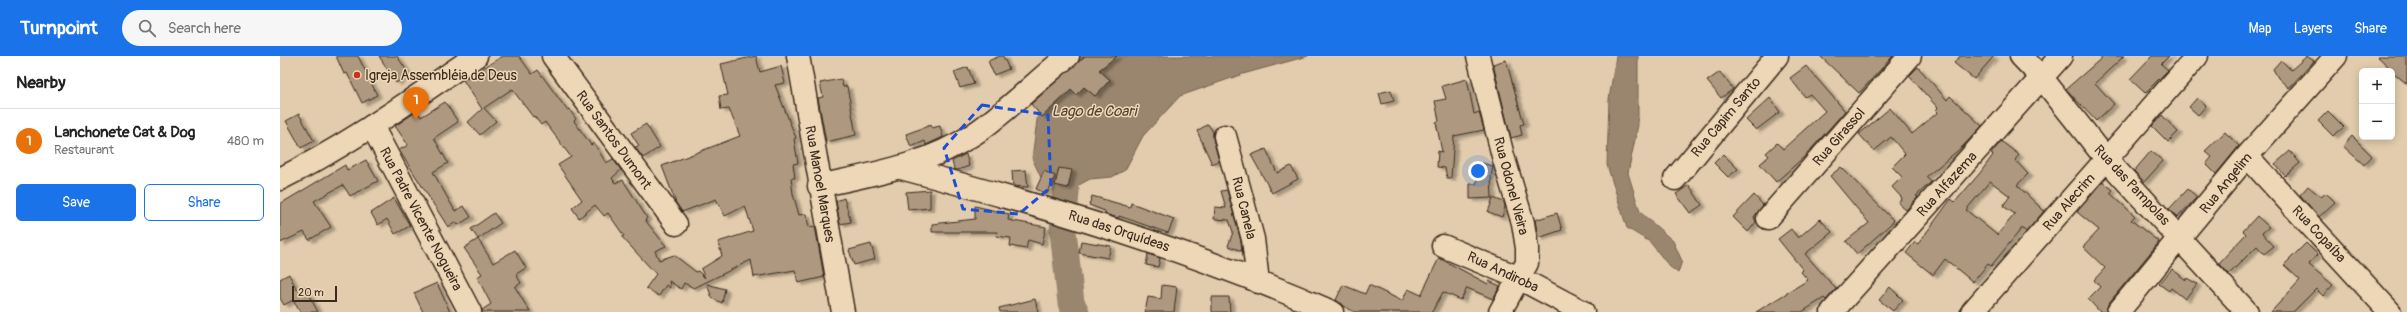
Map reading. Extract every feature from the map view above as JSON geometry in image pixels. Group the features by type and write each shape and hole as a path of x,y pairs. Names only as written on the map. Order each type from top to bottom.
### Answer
{"street":[{"path":"280,179 305,166 372,126 476,56"},
{"name":"Rua Santos Dumont","path":"553,56 676,224"},
{"name":"Rua Manoel Marques","path":"798,56 819,186 842,312"},
{"path":"819,186 901,168 939,152 974,134 1068,56"},
{"name":"Rua Odonel Vieira","path":"1478,56 1503,156 1523,223 1527,263 1517,277 1500,312"},
{"name":"Rua Capim Santo","path":"1675,179 1777,56"},
{"name":"Rua Girassol","path":"1768,218 1910,56"},
{"name":"Rua das Pampolas","path":"2021,56 2042,78 2106,160 2181,238 2248,312"},
{"name":"Rua Alfazema","path":"1832,312 2062,56"},
{"name":"Rua Alecrim","path":"1972,312 2197,56"},
{"name":"Rua Angelim","path":"2118,312 2248,156 2336,56"},
{"name":"Rua Padre Vicente Nogueira","path":"372,126 470,312"},
{"name":"Rua Canela","path":"1225,136 1253,239 1258,282"},
{"name":"Rua Copaíba","path":"2248,156 2390,312"},
{"name":"Rua das Orquídeas","path":"901,168 1032,203 1153,241 1258,282 1320,309"},
{"name":"Rua Andiroba","path":"1443,246 1517,277 1583,312"}],"highlighted area":[{"path":"982,105 1048,115 1051,187 1019,214 963,209 944,148"}],"water":[{"name":"Lago de Coari","path":"1061,56 1308,56 1243,74 1180,96 1143,136 1125,170 1112,177 1090,179 1066,192 1043,182 1032,158 1041,90"},
{"path":"1616,56 1638,56 1638,125 1628,173 1640,212 1673,241 1682,261 1678,273 1669,266 1650,242 1627,228 1607,165 1609,99"}],"building":[{"path":"336,56 358,56 377,95 362,103 347,73 344,74"},
{"path":"379,56 397,56 409,74 396,83"},
{"path":"503,56 519,56 532,74 538,70 567,110 569,109 576,119 574,121 591,145 594,143 606,163 613,159 621,170 612,178 615,183 623,180 647,218 645,220 666,246 655,251 659,260 674,255 696,272 698,271 705,278 701,269 722,256 718,242 753,231 745,206 725,216 716,199 682,212 676,203 662,166 740,136 729,109 721,110 719,96 728,95 721,64 756,56 760,72 781,66 785,83 775,85 796,138 794,139 798,163 793,164 795,178 791,178 793,194 799,215 806,214 809,227 815,226 824,277 798,283 795,270 754,277 751,260 694,288 684,283 681,289 669,281 670,288 666,285 659,296 646,288 656,274 622,237 624,236 608,213 604,216 595,205 579,218 572,208 582,200 558,165 571,157 545,122 541,125 534,116 533,117 512,89 484,108 496,121 480,135 468,122 482,109 463,80"},
{"path":"1003,56 1009,69 994,75 988,61"},
{"path":"1085,56 1117,56 1099,70 1110,80 1095,96 1084,87 1076,95 1071,90 1042,117 1031,104"},
{"path":"1820,56 1893,56 1859,93"},
{"path":"1960,56 1994,56 1974,79 1954,63"},
{"path":"2104,56 2124,56 2095,83 2114,104 2096,121 2066,89"},
{"path":"2152,56 2169,56 2161,64 2168,70 2145,93 2130,79"},
{"path":"2307,56 2314,61 2289,88 2278,78 2273,69 2281,60 2291,70"},
{"path":"2377,56 2407,56 2407,84 2395,74 2395,68 2390,68"},
{"path":"1506,60 1524,124 1520,125 1522,135 1511,138 1493,64"},
{"path":"1806,66 1845,111 1805,156 1776,182 1760,164 1769,156 1766,153 1777,143 1783,149 1825,111 1810,94 1805,97 1790,78"},
{"path":"968,67 974,84 960,88 954,72"},
{"path":"1918,67 1947,100 1950,96 1982,126 1962,147 1926,177 1931,182 1916,196 1918,197 1906,210 1898,203 1902,198 1892,187 1902,177 1892,167 1905,154 1891,137 1874,151 1859,134 1890,108 1912,134 1938,112 1936,110 1938,108 1909,76"},
{"path":"1720,72 1733,89 1721,98 1707,81"},
{"path":"841,79 843,87 847,86 856,135 826,142 818,98 823,97 820,83"},
{"path":"1467,79 1474,114 1479,112 1484,130 1454,136 1451,178 1447,178 1445,168 1437,167 1438,151 1442,152 1436,122 1439,121 1435,101 1446,99 1442,86"},
{"path":"1391,90 1394,101 1382,104 1379,93"},
{"path":"1770,98 1780,112 1756,130 1746,120"},
{"path":"2197,98 2206,106 2198,115 2189,107"},
{"path":"445,102 458,122 434,138 448,163 433,172 455,211 464,206 471,217 458,225 456,222 448,227 399,150 408,145 395,126 417,111 421,117"},
{"path":"2328,111 2344,127 2333,136 2318,121"},
{"path":"299,114 314,141 301,148 286,121"},
{"path":"2162,115 2178,132 2168,142 2152,126"},
{"path":"646,124 660,147 643,158 635,147 639,146 631,133"},
{"path":"1208,124 1213,132 1213,139 1219,161 1212,164 1197,131"},
{"path":"931,125 932,128 940,126 943,137 926,145 925,141 911,147 906,134"},
{"path":"2225,132 2239,146 2216,174 2206,164 2212,157 2205,151"},
{"path":"2352,136 2372,156 2364,165 2343,146"},
{"path":"2001,141 2019,155 2015,160 2028,174 2017,185 2044,211 2026,232 2022,228 1991,266 1988,264 1973,282 1945,259 1933,275 1906,253 1915,242 1918,244 1951,199 1955,202 1980,173 1993,155 1991,154","holes":["1990,181 2010,196 2003,206 2015,214 1997,235 1966,210"]},
{"path":"1266,149 1277,173 1291,166 1298,179 1272,193 1251,155"},
{"path":"2151,151 2163,161 2144,182 2134,171"},
{"path":"2290,151 2300,163 2285,176 2275,164"},
{"path":"966,154 969,166 958,170 954,169 952,161"},
{"path":"1723,154 1738,169 1728,177 1714,163"},
{"path":"366,160 378,181 350,196 343,185 314,201 331,227 309,240 304,232 280,243 280,204 345,165 347,170"},
{"path":"1482,163 1493,166 1491,177 1492,198 1470,199 1470,184 1476,184"},
{"path":"1841,167 1894,221 1857,254 1846,241 1869,223 1830,176"},
{"path":"1059,168 1072,170 1068,188 1055,185"},
{"path":"1026,170 1028,187 1013,186 1012,171"},
{"path":"1044,171 1055,176 1047,194 1036,189"},
{"path":"2103,182 2113,190 2110,193 2135,216 2131,220 2159,242 2108,304 2106,312 2100,312 2088,299 2100,287 2094,280 2105,268 2083,247 2099,230 2077,212"},
{"path":"1689,185 1702,205 1690,213 1676,194"},
{"path":"2308,186 2321,197 2326,193 2335,202 2319,217 2300,195"},
{"path":"2188,189 2197,197 2177,218 2169,209"},
{"path":"930,190 930,208 908,210 906,192"},
{"path":"1227,190 1241,241 1242,251 1228,246 1233,232 1229,220 1214,219 1215,207 1226,208 1221,191"},
{"path":"1754,195 1763,205 1754,217 1756,222 1748,232 1733,217"},
{"path":"1092,196 1130,207 1131,203 1174,219 1168,233 1119,216 1118,218 1105,214 1105,211 1089,205"},
{"path":"394,198 410,226 395,234 387,219 378,225 371,213"},
{"path":"844,198 851,222 840,224 836,201"},
{"path":"1493,198 1504,202 1505,207 1502,217 1488,212"},
{"path":"975,206 1009,214 1008,220 1046,227 1042,244 1028,240 1026,249 1010,246 1011,238 996,236 997,232 932,232 932,224 975,219"},
{"path":"494,213 501,223 478,239 471,229"},
{"path":"1557,213 1562,230 1538,238 1535,220"},
{"path":"2257,216 2269,227 2262,233 2274,246 2264,254 2257,246 2229,274 2219,263 2246,234 2243,231"},
{"path":"1820,219 1832,232 1805,254 1836,289 1826,300 1824,298 1802,312 1756,312 1808,280 1801,272 1803,270 1778,239 1791,229 1798,238"},
{"path":"478,239 493,263 515,250 526,268 516,274 521,283 515,287 530,312 482,312 482,310 491,304 477,277 482,274 464,248"},
{"path":"1081,241 1111,246 1108,258 1079,253"},
{"path":"2306,243 2318,255 2308,264 2333,285 2323,296 2316,289 2293,312 2271,312 2300,280 2284,265"},
{"path":"871,244 875,259 854,265 849,250"},
{"path":"1148,254 1160,258 1158,267 1146,265"},
{"path":"1439,258 1488,284 1489,281 1500,286 1493,299 1467,288 1461,300 1443,292 1432,312 1355,312 1343,306 1336,300 1343,285 1365,294 1369,285 1402,301 1408,289 1421,295"},
{"path":"2172,269 2186,280 2187,278 2197,284 2185,299 2171,288 2169,291 2159,284"},
{"path":"289,274 297,290 304,286 318,312 300,312 293,300 284,305 280,298 280,279"},
{"path":"437,283 450,312 423,312 414,293"},
{"path":"707,284 725,289 722,303 712,298"},
{"path":"1162,285 1177,287 1174,312 1145,312 1148,297 1161,299"},
{"path":"1890,287 1903,300 1893,311 1879,300"},
{"path":"1212,297 1229,297 1230,312 1212,312"},
{"path":"1035,299 1038,312 1000,312 999,308"}],"waterway":[{"path":"1066,192 1063,231 1071,303 1076,312"}],"place":[{"name":"Igreja Assembléia de Deus","path":"357,75"},
{"name":"Lanchonete Cat & Dog","path":"416,120"}]}
